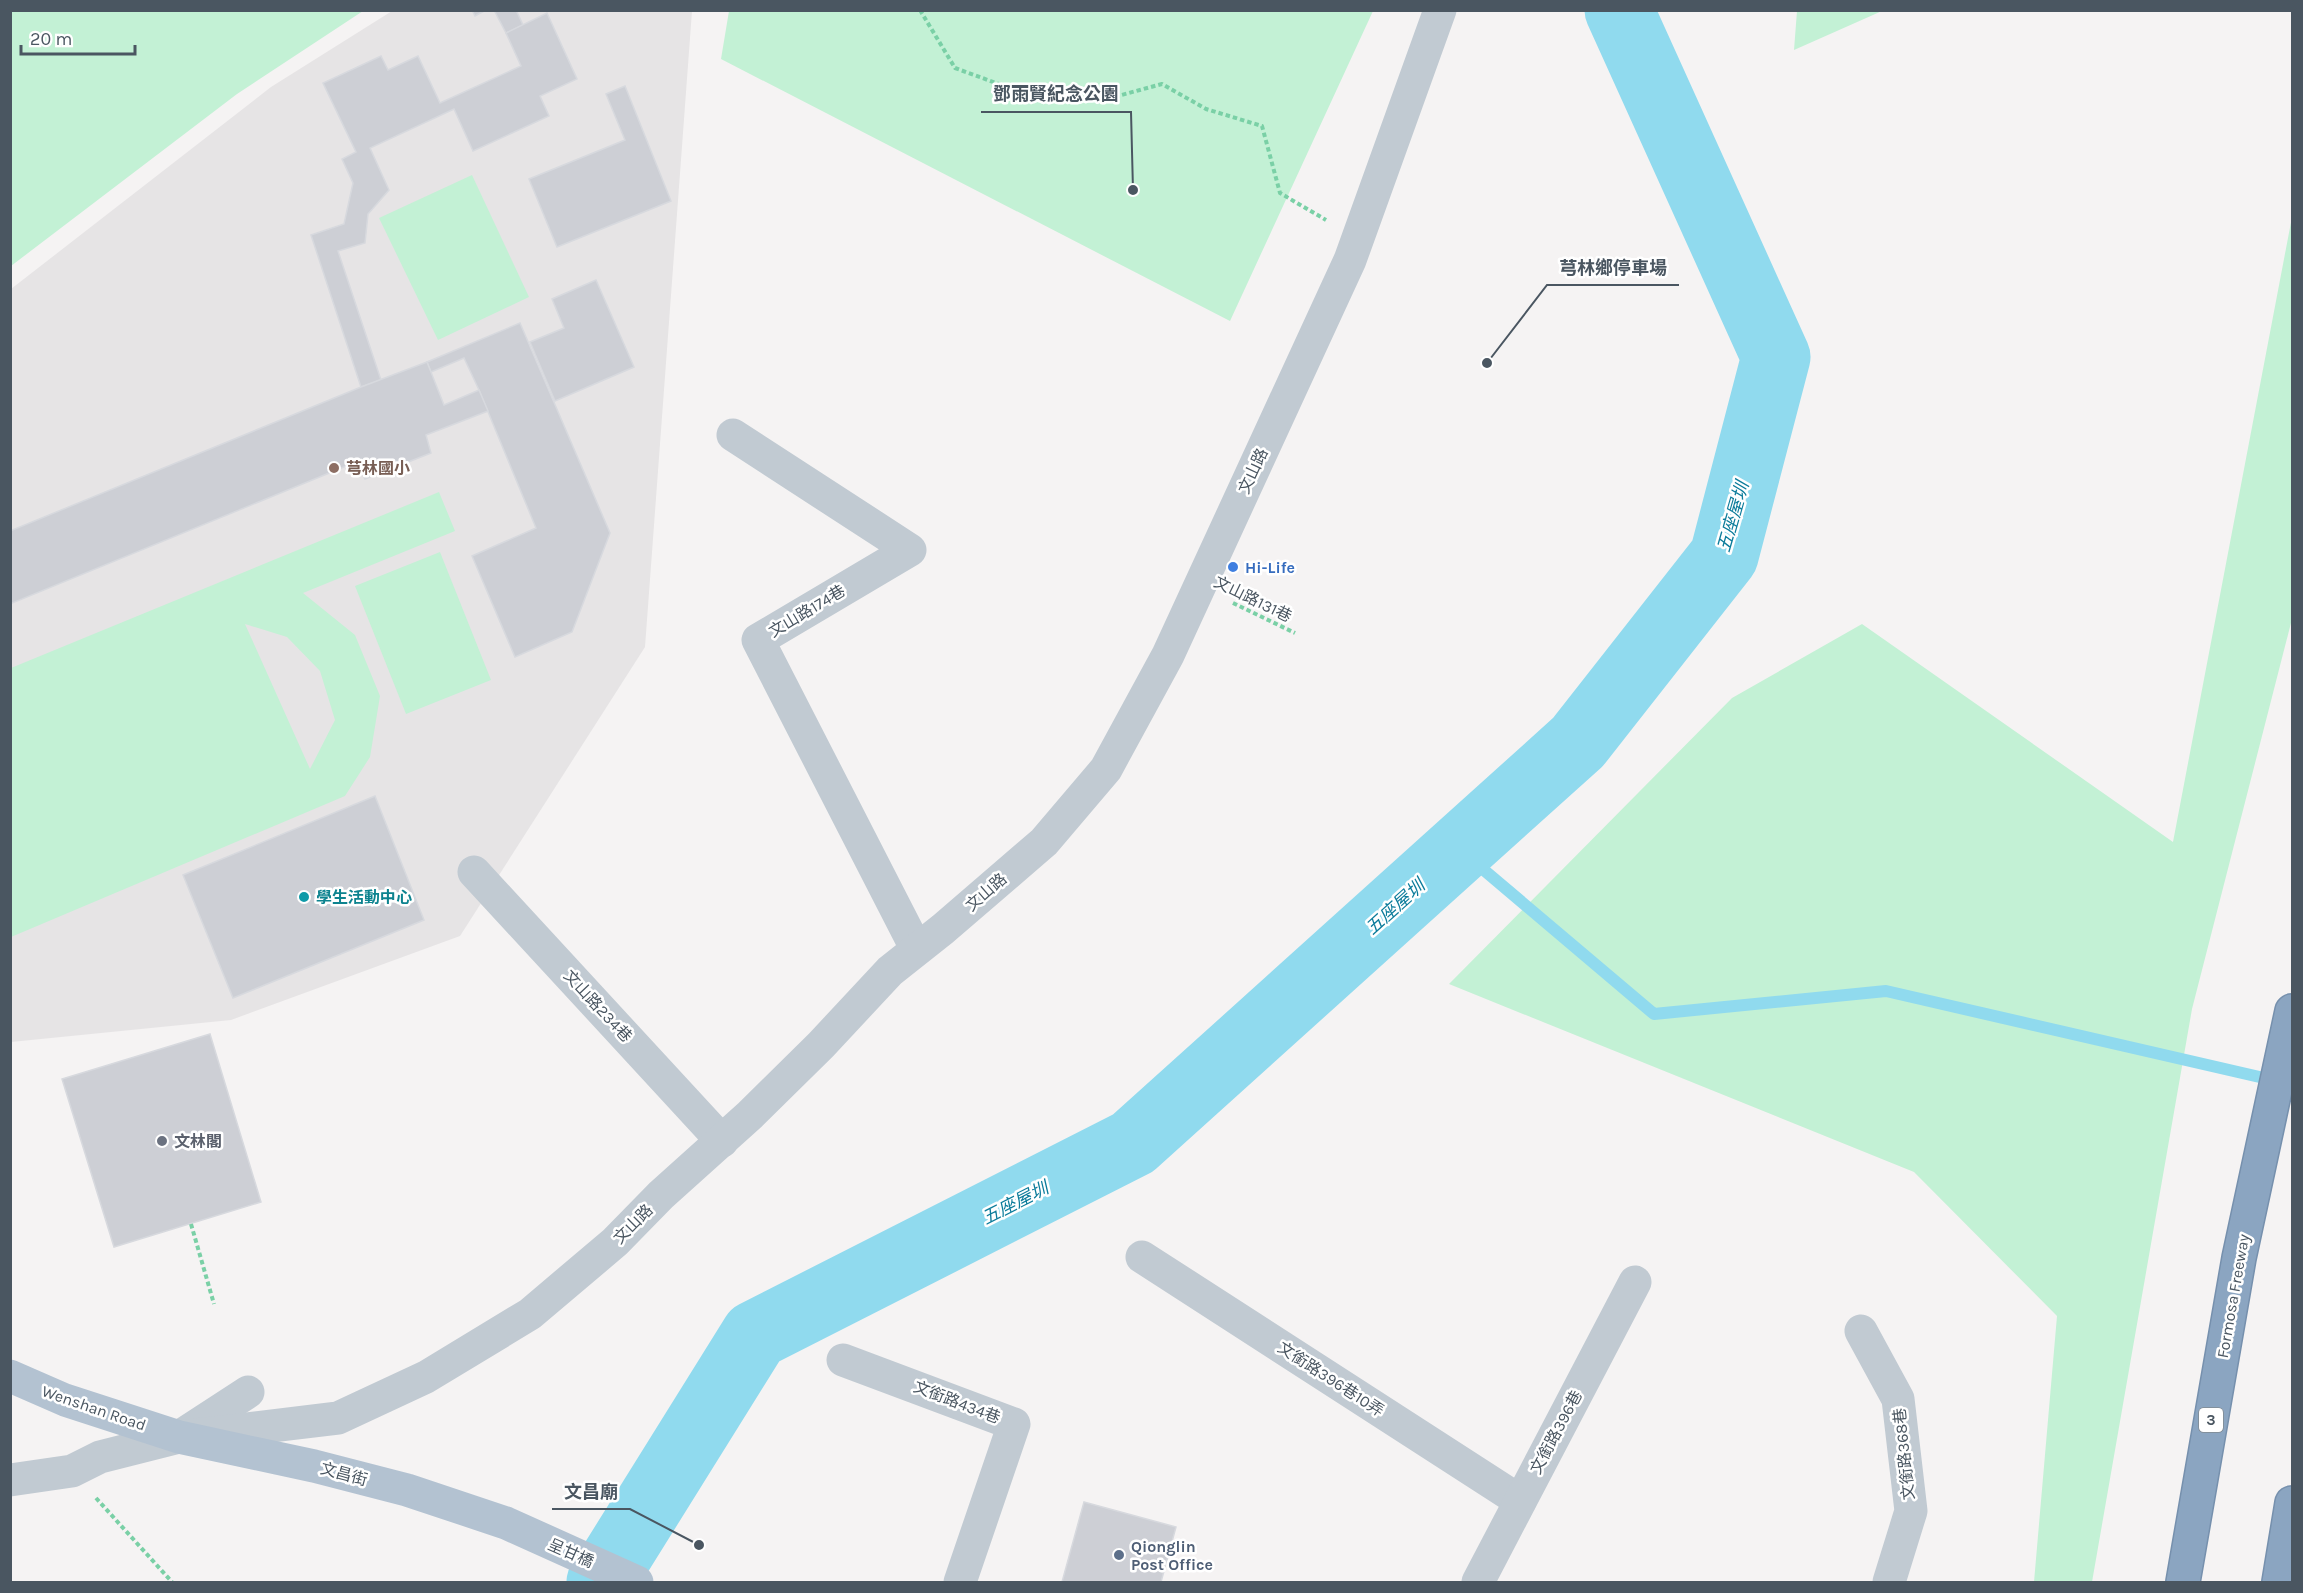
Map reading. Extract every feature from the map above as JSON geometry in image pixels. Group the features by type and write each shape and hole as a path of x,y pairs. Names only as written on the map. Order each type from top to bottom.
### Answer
{"highway":[{"name":"Formosa Freeway","path":"2183,1582 2239,1258 2292,1011"},
{"path":"2278,1582 2292,1503"}],"main road":[{"name":"Wenshan Road","path":"10,1376 65,1400 179,1437"},
{"name":"文昌街","path":"179,1437 314,1466 407,1490 506,1523"},
{"name":"呈甘橋","path":"506,1523 637,1582"}],"street":[{"name":"文山路","path":"179,1437 338,1418 426,1377 530,1314 615,1242 661,1195 722,1141 821,1045 890,971 916,948 943,929 1044,842 1106,769 1168,655 1359,239 1440,10"},
{"name":"文山路174巷","path":"733,435 910,550 758,640 916,948"},
{"name":"文山路234巷","path":"474,872 722,1141"},
{"name":"文銜路396巷10弄","path":"1142,1257 1521,1501"},
{"name":"文銜路396巷","path":"1478,1582 1635,1282"},
{"name":"文銜路368巷","path":"1861,1331 1898,1399 1911,1512 1889,1582"},
{"name":"文銜路434巷","path":"843,1360 1014,1424 960,1582"},
{"path":"10,1480 72,1471 100,1457 179,1437 248,1392"}],"path":[{"path":"920,10 956,68 1015,90 1056,99 1114,97 1162,84 1206,109 1262,126 1280,193 1359,239"},
{"name":"文山路131巷","path":"1200,587 1295,633"},
{"path":"190,1224 214,1304"},
{"path":"72,1471 172,1582"}],"shaded area":[{"name":"芎林國小","path":"392,11 692,11 645,647 460,936 231,1020 11,1042 11,289 271,87"}],"green space":[{"path":"11,10 363,11 237,94 11,266"},
{"path":"729,10 1373,11 1230,321 721,59"},
{"path":"1797,10 1882,11 1794,50"},
{"path":"472,175 529,297 438,340 379,218"},
{"path":"2292,217 2292,619 2192,1009 2092,1582 2034,1582 2057,1316 1914,1172 1449,984 1732,698 1862,624 2173,842"},
{"path":"439,492 455,531 303,593 355,635 380,696 370,757 345,796 11,937 11,668","holes":["245,624 287,637 320,671 335,720 310,769"]},
{"path":"440,552 491,680 406,714 355,586"}],"building":[{"path":"472,10 486,10 475,16"},
{"path":"494,10 516,10 523,25 506,33"},
{"path":"547,13 577,79 540,96 549,116 473,151 454,109 370,148 389,190 368,214 365,243 338,251 381,380 361,387 311,235 344,224 353,183 342,159 356,152 323,83 381,56 388,70 418,56 440,103 521,66 506,33"},
{"path":"625,86 671,201 557,247 529,179 625,140 606,94"},
{"path":"596,280 634,367 555,401 530,342 564,328 552,299"},
{"path":"520,323 610,533 572,632 515,657 472,556 536,528 464,358 431,372 427,362"},
{"path":"427,362 444,405 479,390 488,411 426,435 431,453 365,479 356,462 10,604 10,531"},
{"name":"學生活動中心","path":"375,796 424,920 233,998 183,875"},
{"name":"文林閣","path":"210,1034 261,1202 114,1247 62,1079"},
{"name":"Qionglin Post Office","path":"1084,1502 1176,1527 1161,1582 1062,1582"}],"waterway":[{"name":"五座屋圳","path":"601,1582 755,1335 1133,1143 1578,742 1724,556 1776,357 1619,10"},
{"path":"1459,849 1654,1014 1886,991 2277,1081"}],"place":[{"name":"鄧雨賢紀念公園","path":"1133,190"},
{"name":"芎林鄉停車場","path":"1487,363"},
{"name":"芎林國小","path":"334,468"},
{"name":"Hi-Life","path":"1233,567"},
{"name":"學生活動中心","path":"304,897"},
{"name":"文林閣","path":"162,1141"},
{"name":"文昌廟","path":"699,1545"},
{"name":"Qionglin Post Office","path":"1119,1555"}]}
